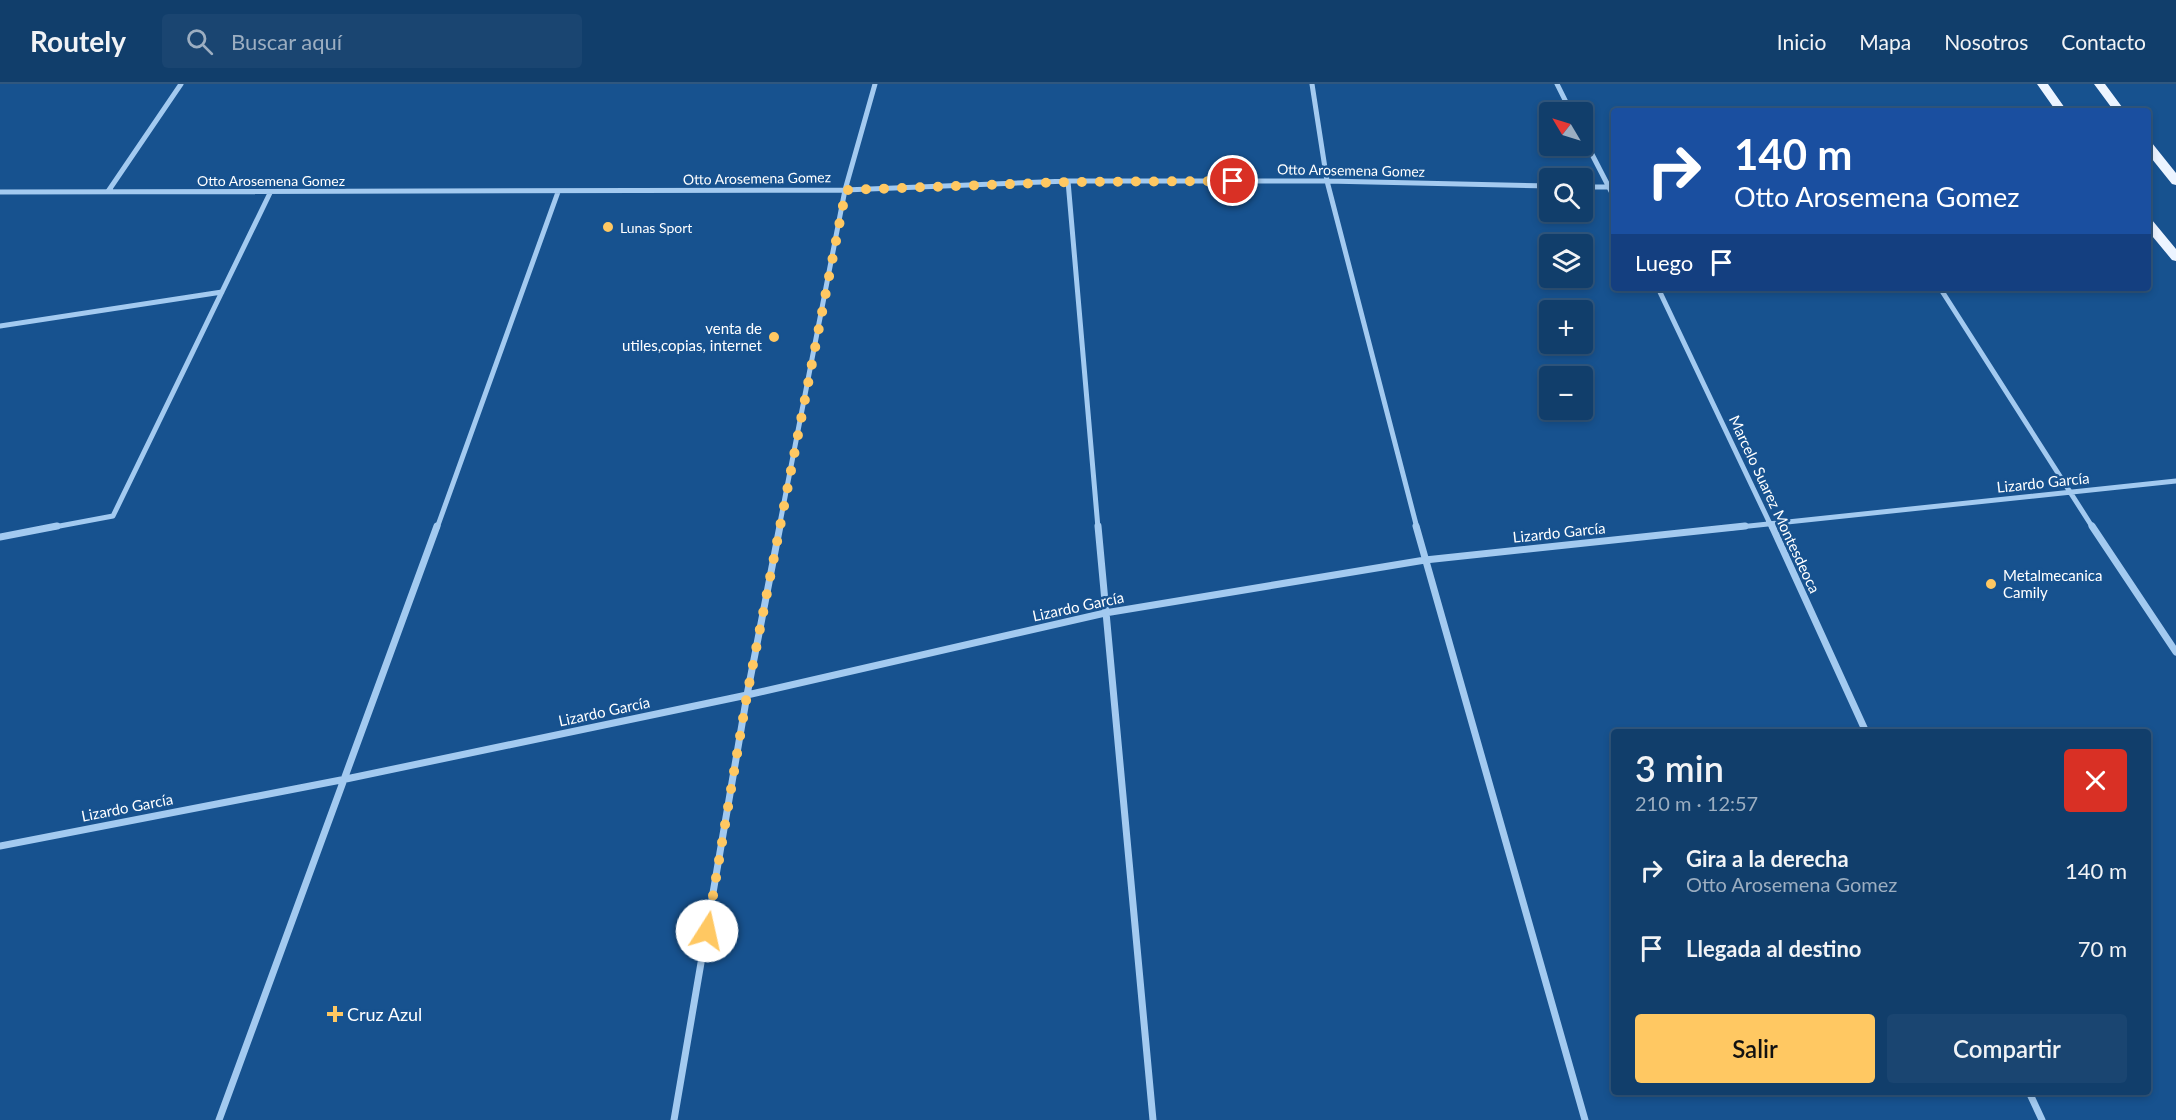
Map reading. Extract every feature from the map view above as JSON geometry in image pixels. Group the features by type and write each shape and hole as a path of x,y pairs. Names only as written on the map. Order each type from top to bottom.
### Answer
{"main road":[{"path":"2042,84 2060,108"},
{"path":"2099,84 2118,108"},
{"path":"2151,150 2176,181"},
{"path":"2151,227 2176,257"}],"street":[{"path":"109,190 181,84"},
{"path":"674,1120 747,695 846,190 874,84"},
{"path":"1312,84 1328,181 1425,560 1585,1120"},
{"path":"1557,84 1566,102"},
{"path":"1593,154 1611,185"},
{"name":"Otto Arosemena Gomez","path":"0,192 846,190 1068,182 1328,181 1539,186"},
{"path":"1068,182 1105,613 1153,1120"},
{"path":"1593,187 1611,187"},
{"path":"219,1120 346,778 558,192"},
{"path":"0,537 113,516 270,193"},
{"name":"Marcelo Suarez Montesdeoca","path":"1659,291 1865,729"},
{"path":"1942,291 2070,493 2176,652"},
{"path":"0,326 222,292"},
{"name":"Lizardo García","path":"0,846 346,778 747,695 1105,613 1425,560 2176,481"},
{"path":"2030,1095 2042,1120"}],"place":[{"name":"Lunas Sport","path":"608,227"},
{"name":"venta de utiles,copias, internet","path":"774,337"},
{"name":"Metalmecanica Camily","path":"1991,584"},
{"name":"Cruz Azul","path":"335,1014"}],"route":[{"path":"707,931 747,695 846,190 1068,182 1233,181"}]}
